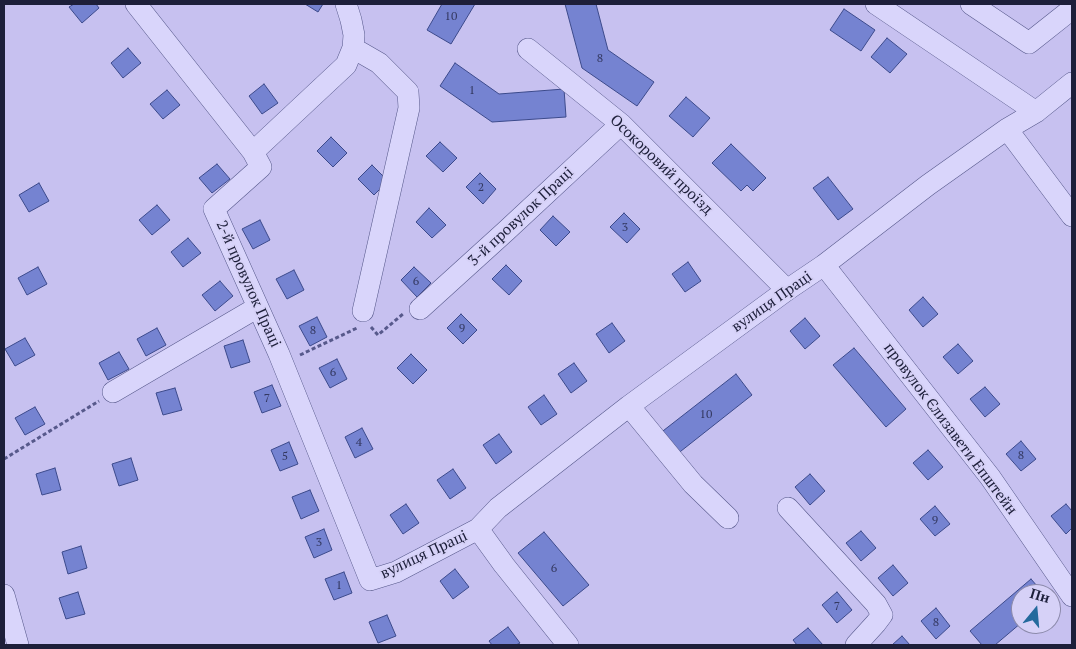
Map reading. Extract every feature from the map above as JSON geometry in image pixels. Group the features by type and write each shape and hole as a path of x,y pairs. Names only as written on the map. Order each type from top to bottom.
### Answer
{"street":[{"path":"136,4 253,152 346,65 353,48 354,35 346,4"},
{"path":"876,4 1036,112"},
{"path":"971,4 1029,43 1072,9"},
{"path":"353,48 378,63 408,92 409,108 363,321"},
{"name":"Осокоровий проїзд","path":"528,49 622,124 787,290"},
{"name":"вулиця Праці","path":"370,580 396,572 478,529 498,508 629,406 824,265 928,185 1007,129 1036,112 1072,83"},
{"name":"3-й провулок Праці","path":"420,308 506,232 622,124"},
{"path":"1007,129 1072,216"},
{"name":"2-й провулок Праці","path":"253,152 261,167 214,209 283,363 370,580"},
{"name":"провулок Єлизавети Епштейн","path":"824,265 990,477 1072,596"},
{"path":"113,392 258,307"},
{"path":"629,406 693,484 728,518"},
{"path":"788,508 876,604 882,615 856,645"},
{"name":"вулиця Праці","path":"478,529 504,565 568,645"},
{"path":"4,595 18,645"}],"path":[{"path":"283,363 363,321 378,335 409,309 420,308"},
{"path":"4,459 113,392"}],"building":[{"path":"74,4 96,4 99,8 82,23 69,7"},
{"path":"305,4 323,4 318,12"},
{"path":"442,4 475,4 451,44 427,30"},
{"path":"565,4 596,4 608,50 654,82 637,106 582,68"},
{"path":"844,9 875,30 861,51 830,30"},
{"path":"887,38 907,54 890,73 871,57"},
{"path":"128,48 141,63 123,78 111,63"},
{"path":"455,63 499,94 564,89 566,117 492,122 440,86"},
{"path":"264,84 278,103 262,114 249,96"},
{"path":"167,90 180,105 163,119 150,104"},
{"path":"686,97 710,118 693,137 669,116"},
{"path":"331,137 347,153 333,167 317,151"},
{"path":"440,142 457,158 443,172 426,156"},
{"path":"731,144 766,178 753,191 747,185 741,191 712,163"},
{"path":"217,164 230,179 212,193 199,178"},
{"path":"372,165 388,181 374,195 358,179"},
{"path":"480,173 496,189 483,204 466,187"},
{"path":"828,177 853,209 838,220 813,188"},
{"path":"39,183 49,201 29,212 19,195"},
{"path":"157,205 170,220 152,235 139,220"},
{"path":"429,208 446,225 432,238 416,222"},
{"path":"624,213 640,229 627,243 610,227"},
{"path":"553,216 570,232 556,246 540,230"},
{"path":"260,220 270,240 253,249 242,229"},
{"path":"188,238 201,253 183,267 171,252"},
{"path":"688,262 701,281 685,292 672,274"},
{"path":"506,265 522,281 509,295 492,279"},
{"path":"38,267 47,284 27,295 18,278"},
{"path":"414,267 431,283 417,297 401,280"},
{"path":"294,270 304,290 287,299 276,279"},
{"path":"220,281 233,296 215,311 202,295"},
{"path":"923,297 938,314 923,327 909,310"},
{"path":"461,314 477,330 463,344 447,328"},
{"path":"317,317 327,337 310,346 299,326"},
{"path":"805,318 820,336 805,349 790,331"},
{"path":"612,323 625,341 609,353 596,334"},
{"path":"157,328 166,345 146,356 137,339"},
{"path":"25,338 35,355 15,366 5,349"},
{"path":"243,340 250,362 231,368 224,346"},
{"path":"958,344 973,361 958,374 943,357"},
{"path":"854,348 906,409 886,427 833,365"},
{"path":"119,352 129,369 108,380 99,363"},
{"path":"411,354 427,370 413,384 397,368"},
{"path":"337,359 347,379 330,388 319,368"},
{"path":"574,363 587,381 571,393 558,374"},
{"path":"736,374 752,395 676,455 659,434"},
{"path":"272,385 281,406 262,413 254,392"},
{"path":"985,387 1000,404 985,417 970,399"},
{"path":"175,388 182,410 163,415 156,393"},
{"path":"544,395 557,414 541,425 528,407"},
{"path":"35,407 45,424 25,435 15,418"},
{"path":"362,428 373,449 355,458 345,437"},
{"path":"499,434 512,452 496,464 483,445"},
{"path":"1021,441 1036,459 1021,471 1006,454"},
{"path":"289,442 298,464 280,471 271,450"},
{"path":"928,450 943,467 928,480 913,463"},
{"path":"131,458 138,480 119,486 112,464"},
{"path":"55,468 61,490 42,495 36,474"},
{"path":"453,469 466,488 450,499 437,480"},
{"path":"810,474 825,491 810,505 795,487"},
{"path":"310,490 319,511 301,519 292,497"},
{"path":"406,504 419,523 403,534 390,515"},
{"path":"1066,504 1072,511 1072,528 1066,534 1051,516"},
{"path":"935,506 950,524 935,536 920,519"},
{"path":"324,529 332,550 314,558 305,537"},
{"path":"861,531 876,548 861,561 846,543"},
{"path":"544,532 589,585 563,606 518,553"},
{"path":"81,546 87,568 68,574 62,552"},
{"path":"893,565 908,583 893,596 878,578"},
{"path":"455,569 469,587 453,599 440,581"},
{"path":"344,572 352,593 334,600 325,579"},
{"path":"1031,579 1035,584 1025,584"},
{"path":"78,592 85,614 66,619 59,598"},
{"path":"837,592 852,610 837,623 822,605"},
{"path":"1011,596 1011,631 995,645 982,645 970,631"},
{"path":"936,608 950,626 936,639 921,621"},
{"path":"387,615 396,636 378,643 369,622"},
{"path":"508,627 520,643 516,645 492,645 489,641"},
{"path":"808,628 823,645 797,645 793,640"},
{"path":"902,636 910,645 892,645"}]}
